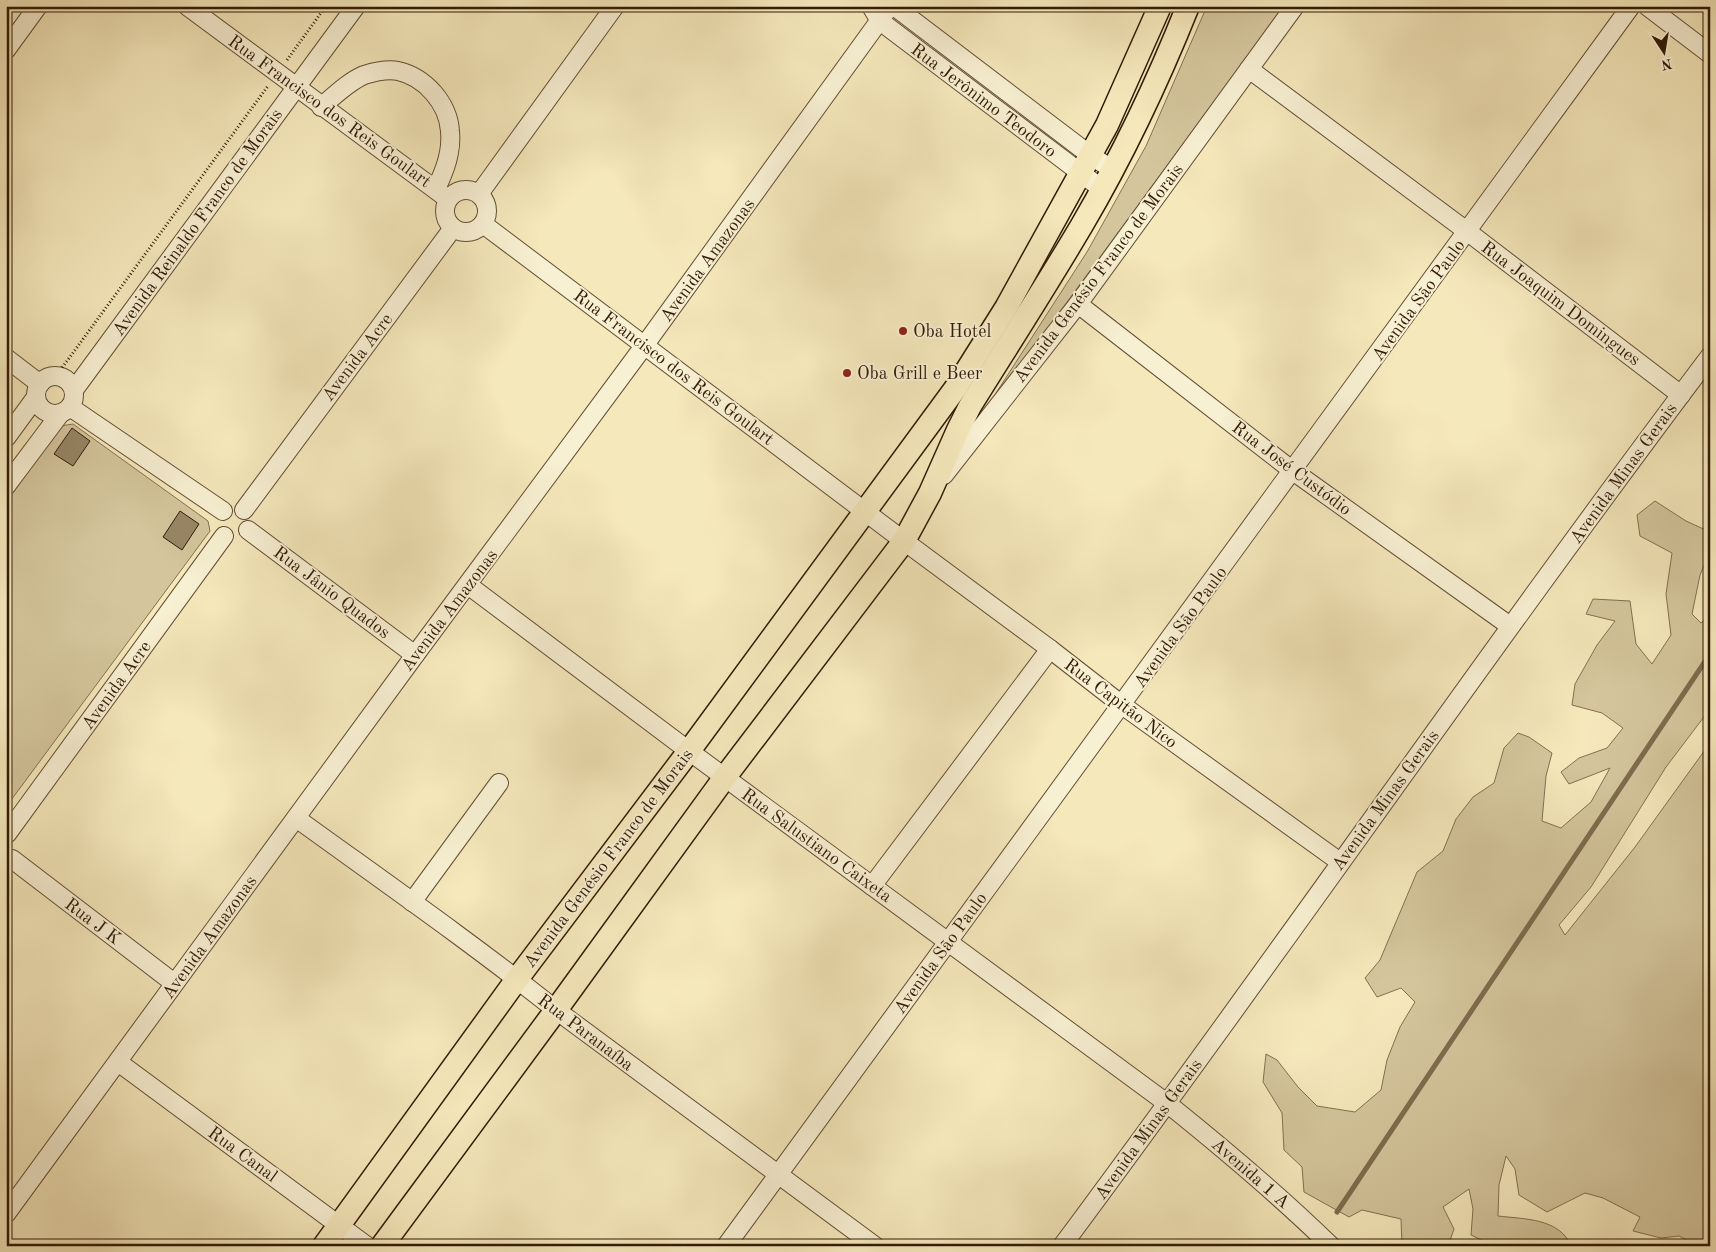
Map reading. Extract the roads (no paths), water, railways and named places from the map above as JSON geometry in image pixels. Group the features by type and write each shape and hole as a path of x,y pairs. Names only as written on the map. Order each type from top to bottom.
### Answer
{"main road":[{"name":"Avenida Genésio Franco de Morais","path":"324,1246 517,979 688,751 954,389 1006,308 1085,164 1122,93 1160,6"},
{"path":"930,493 970,406 1113,170 1144,106 1188,6"},
{"name":"Avenida Genésio Franco de Morais","path":"382,1246 725,777 904,541 930,493"}],"street":[{"path":"6,50 38,6"},
{"name":"Rua Francisco dos Reis Goulart","path":"187,6 321,107 442,194"},
{"name":"Avenida Reinaldo Franco de Morais","path":"6,486 68,404 356,6"},
{"path":"479,194 615,6"},
{"name":"Avenida Genésio Franco de Morais","path":"930,493 1078,304 1295,6"},
{"name":"Avenida São Paulo","path":"726,1246 1468,232 1631,6"},
{"path":"1647,6 1710,54"},
{"name":"Rua Jerônimo Teodoro","path":"884,10 1085,164 1102,189"},
{"name":"Avenida Amazonas","path":"6,1214 415,655 644,346 884,10"},
{"name":"Rua Joaquim Domingues","path":"1249,69 1468,232 1681,395"},
{"path":"321,107 352,82 364,76 390,70 415,77 435,94 444,107 450,129 449,154 442,194 445,205 445,218 453,228 465,233 472,232 483,224 487,216 487,208 479,194 471,190 462,190 442,194"},
{"name":"Rua Jerônimo Teodoro","path":"1085,164 1113,170"},
{"name":"Rua Francisco dos Reis Goulart","path":"483,224 864,511"},
{"name":"Avenida Acre","path":"244,510 453,228"},
{"name":"Rua José Custódio","path":"1078,304 1293,471 1510,626"},
{"name":"Avenida Minas Gerais","path":"1062,1246 1168,1104 1510,626 1710,356"},
{"path":"6,358 38,390 38,403 44,411 55,414 68,404"},
{"path":"6,438 47,378 56,376 67,380 68,404"},
{"path":"68,404 223,511"},
{"path":"233,506 244,510 250,519 248,530 240,538 224,536 220,532 218,521 223,511 233,506"},
{"path":"864,511 904,541"},
{"name":"Rua Jânio Quados","path":"248,530 415,655"},
{"name":"Avenida Acre","path":"7,834 224,536"},
{"name":"Rua Capitão Nico","path":"904,541 1122,705 1340,862"},
{"name":"Rua Salustiano Caixeta","path":"468,585 688,751 1168,1104"},
{"path":"872,886 1050,649"},
{"path":"412,902 499,783"},
{"name":"Rua Paranaíba","path":"296,818 517,979 556,1010 875,1246"},
{"path":"7,834 12,839 15,853 9,863"},
{"name":"Rua J K","path":"9,863 174,983"},
{"name":"Rua Canal","path":"118,1062 367,1246"},
{"name":"Avenida 1 A","path":"1168,1104 1237,1160 1331,1246"}],"waterway":[{"path":"1337,1212 1710,654"}],"place":[{"name":"Oba Hotel","path":"903,331"},
{"name":"Oba Grill e Beer","path":"847,373"}]}
